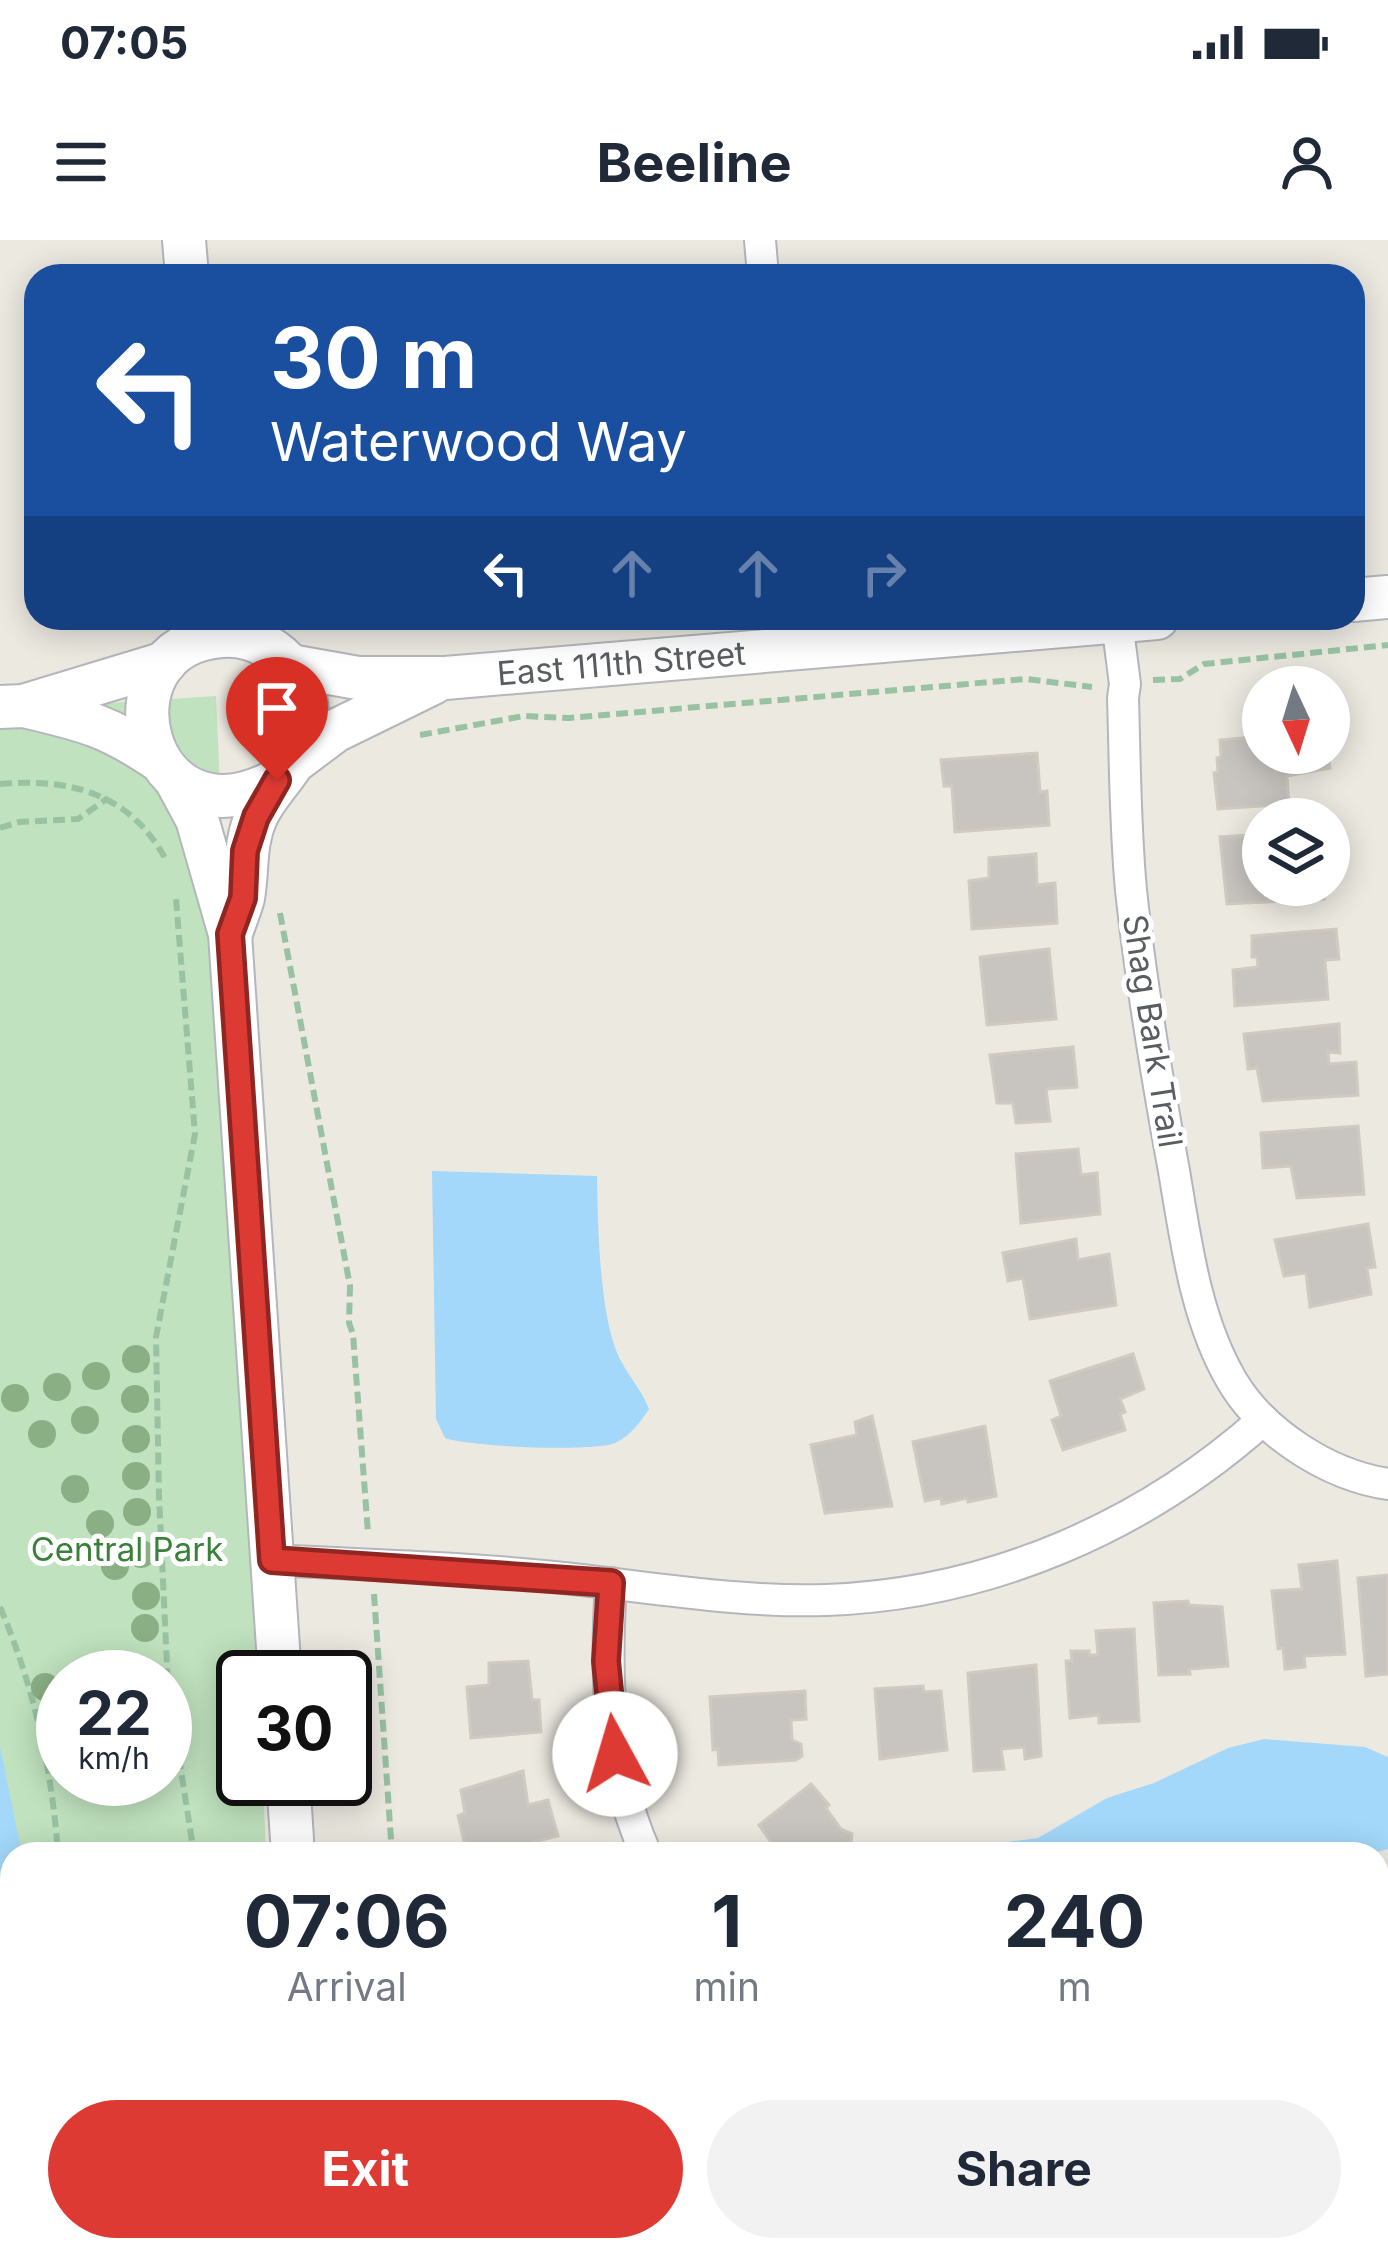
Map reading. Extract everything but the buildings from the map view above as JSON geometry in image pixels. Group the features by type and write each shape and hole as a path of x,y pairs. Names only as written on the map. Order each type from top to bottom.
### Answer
{"main road":[{"name":"East 111th Street","path":"271,644 358,678 445,678 790,634 889,630"},
{"path":"12,707 178,644 225,635 271,644 303,688 308,712 305,738 256,817 245,851 243,898 230,934"},
{"path":"178,644 151,686 145,711 147,736 197,818 230,934 278,1650"},
{"name":"East 111th Street","path":"286,770 335,731 445,678"},
{"path":"12,707 93,722 117,732 200,793 227,798 254,793 286,770"},
{"path":"290,1806 292,1842"}],"street":[{"name":"Shag Bark Trail","path":"1135,630 1123,698 1131,888 1147,1016 1192,1274 1216,1352 1234,1386 1264,1420 1327,1465 1388,1484"},
{"path":"272,1560 823,1600 950,1587 1068,1548 1182,1484 1264,1420"},
{"path":"611,1583 606,1661 611,1724 620,1784 642,1842"}],"path":[{"path":"400,738 531,716 569,718 1026,679 1085,688 1180,679 1204,664 1388,645"},
{"path":"0,784 62,783 108,798 143,825 168,863"},
{"path":"0,828 19,822 78,819 108,798"},
{"path":"176,890 195,1134 157,1336 158,1450 168,1687 192,1842"},
{"path":"278,902 350,1286 349,1323 373,1566 391,1842"},
{"path":"0,1607 38,1720 57,1842"}],"green space":[{"name":"Central Park","path":"216,696 258,1650 216,1650 216,1806 264,1806 266,1842 0,1842 0,710"}],"water":[{"path":"432,1171 597,1176 608,1322 621,1361 649,1409 626,1437 603,1446 559,1448 445,1438 436,1419"},
{"path":"1264,1739 1365,1747 1388,1757 1388,1842 1008,1842 1038,1838 1107,1798 1154,1783 1228,1748"},
{"path":"0,1747 20,1842 0,1842"}],"route":[{"path":"277,780 256,817 245,851 243,898 230,934 272,1560 611,1583 606,1661 615,1754"}]}
